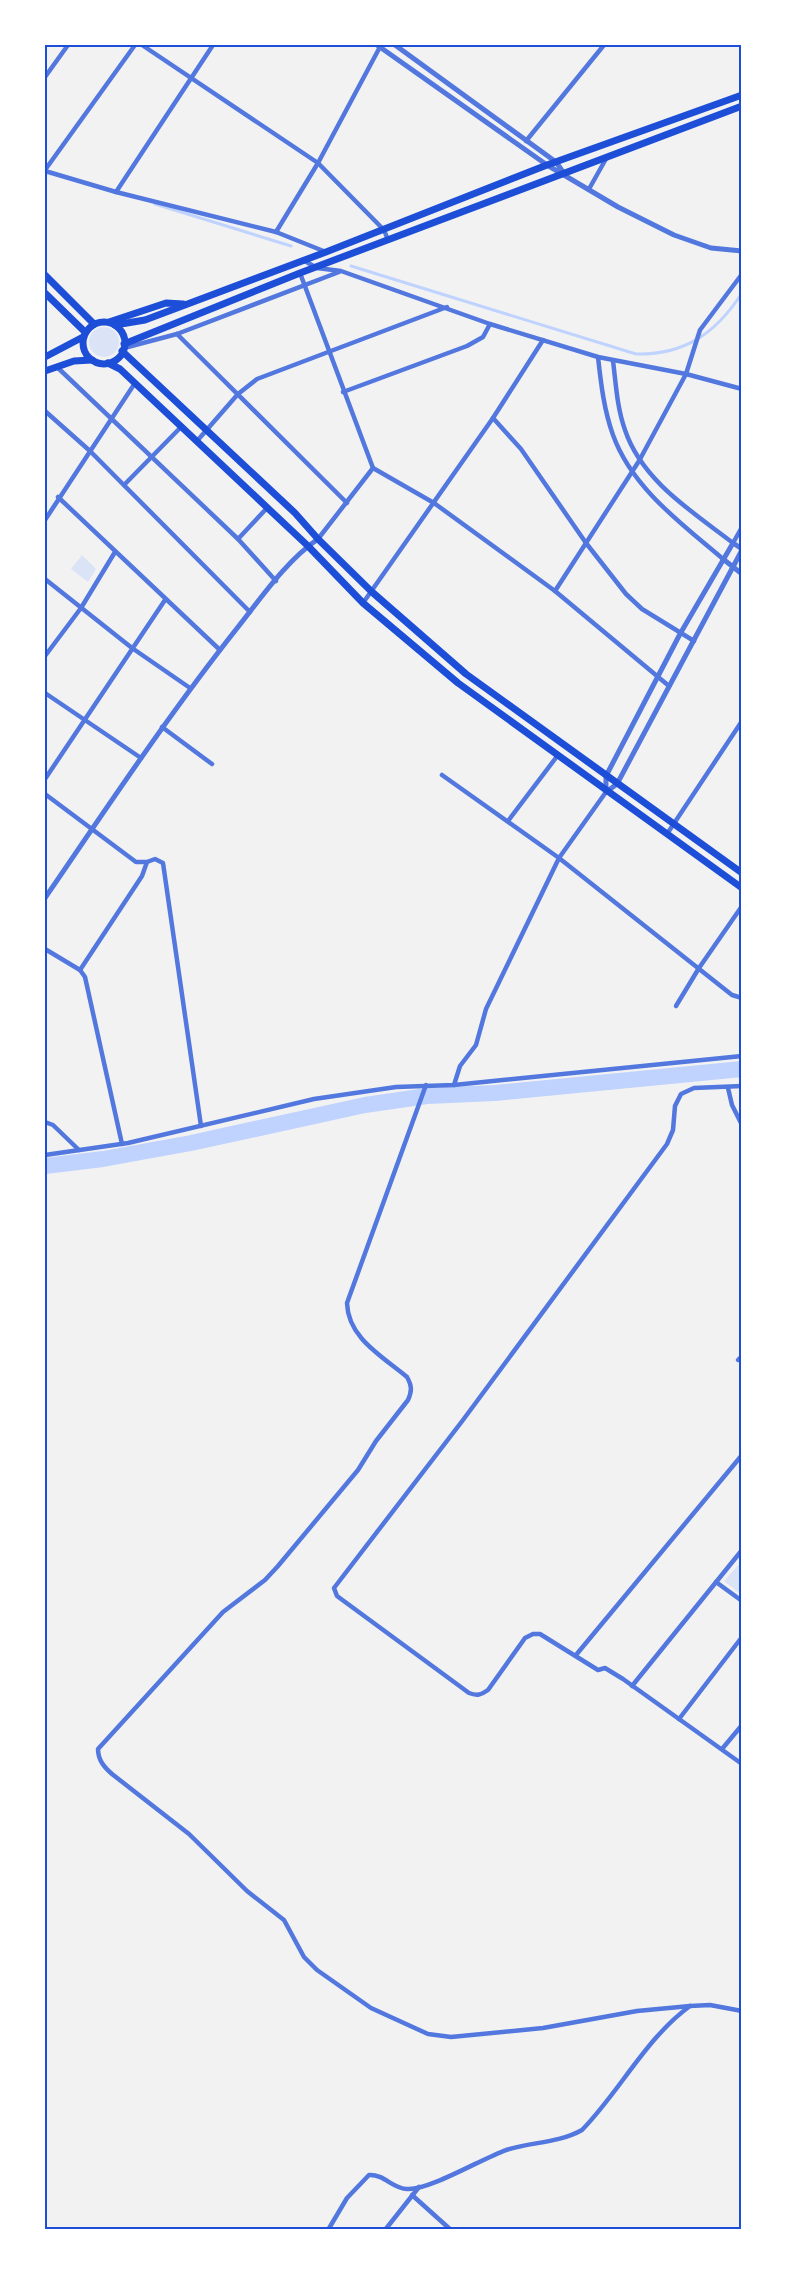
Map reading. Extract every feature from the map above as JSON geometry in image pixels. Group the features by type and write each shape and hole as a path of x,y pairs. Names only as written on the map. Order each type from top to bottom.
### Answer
{"main road":[{"path":"45,275 94,324 145,320 384,230 555,162 742,95"},
{"path":"45,293 84,335 84,350 92,360 97,363 108,363 115,360 124,348 300,273 742,106"},
{"path":"45,357 84,335 94,324"},
{"path":"112,324 122,332 124,348 295,513 372,592 466,674 742,873"},
{"path":"45,370 74,361 92,360"},
{"path":"108,363 120,369 182,426 308,546 363,603 487,705 742,888"},
{"path":"487,705 493,695"}],"street":[{"path":"45,77 68,45"},
{"path":"135,45 45,170 116,192 276,232 326,252"},
{"path":"142,45 318,163 384,230 388,240"},
{"path":"116,192 213,45"},
{"path":"394,45 555,162 563,173"},
{"path":"526,141 604,45"},
{"path":"276,232 318,163 379,46 548,165 618,207 674,235 711,248 742,251"},
{"path":"589,189 607,158"},
{"path":"303,261 317,268 341,271 490,324 598,357 686,374 742,390"},
{"path":"124,348 177,334 341,271"},
{"path":"300,273 373,468 434,503 555,591 669,686"},
{"path":"555,591 639,461 686,374 698,334 742,274"},
{"path":"197,441 238,394 257,379 447,308"},
{"path":"343,392 467,346 483,338 490,324"},
{"path":"177,334 347,503"},
{"path":"363,603 493,418 543,340"},
{"path":"598,357 603,403 613,437 632,472 661,506 742,574"},
{"path":"454,1085 460,1066 476,1045 486,1009 559,858 606,792 617,784 742,550 669,493 639,461 625,431 617,397 614,361"},
{"path":"57,366 238,539 276,581"},
{"path":"45,520 135,383"},
{"path":"45,411 90,451 250,612"},
{"path":"493,418 521,450 586,543 626,594 642,609 694,641"},
{"path":"124,485 182,426"},
{"path":"45,898 190,688 276,581 308,546 318,539 373,468"},
{"path":"58,497 219,650"},
{"path":"238,539 267,508"},
{"path":"606,792 606,776 680,634 742,527"},
{"path":"45,656 81,608 115,552"},
{"path":"45,579 132,648 190,688"},
{"path":"45,779 165,600"},
{"path":"45,693 141,758"},
{"path":"666,835 742,721"},
{"path":"162,728 212,764"},
{"path":"508,821 558,755"},
{"path":"442,775 559,858 732,994 742,998"},
{"path":"45,794 136,862 160,859 166,870 201,1126"},
{"path":"80,970 142,876 147,862"},
{"path":"676,1006 742,906"},
{"path":"45,948 80,970 85,977 122,1144"},
{"path":"45,1155 122,1144 315,1099 396,1086 454,1085 742,1056"},
{"path":"742,1086 694,1088 681,1094 675,1106 673,1130 667,1144 463,1420 334,1586 337,1596 475,1695 488,1690 525,1638 533,1634 547,1636 598,1670 605,1668 742,1764"},
{"path":"425,1087 347,1303 349,1320 358,1335 407,1377 411,1384 408,1400 376,1441 358,1470 278,1566 265,1580 223,1612 98,1749 98,1755 112,1774 189,1834 247,1891 284,1920 304,1957 317,1970 371,2008 428,2034 451,2037 543,2028 637,2011 690,2006 710,2005 742,2011"},
{"path":"728,1088 732,1105 742,1125"},
{"path":"45,1117 79,1150"},
{"path":"45,1122 53,1125"},
{"path":"576,1655 742,1455"},
{"path":"632,1686 742,1550"},
{"path":"716,1582 742,1601"},
{"path":"679,1719 742,1637"},
{"path":"722,1749 742,1725"},
{"path":"328,2230 347,2198 369,2175 376,2174 408,2190 506,2150 569,2138 582,2130 662,2032 677,2015 690,2006"},
{"path":"385,2230 419,2187"},
{"path":"412,2195 451,2230"}],"shaded area":[{"path":"104,327 115,331 119,342 115,353 104,357 93,353 89,342 93,331"},
{"path":"82,555 96,569 88,582 71,569"},
{"path":"742,1561 742,1595 724,1581"}],"waterway":[{"path":"155,204 291,246"},
{"path":"351,266 636,354 670,351 698,339 721,320 742,293"},
{"path":"45,1166 103,1159 191,1143 365,1105 427,1096 495,1093 742,1069"}]}
